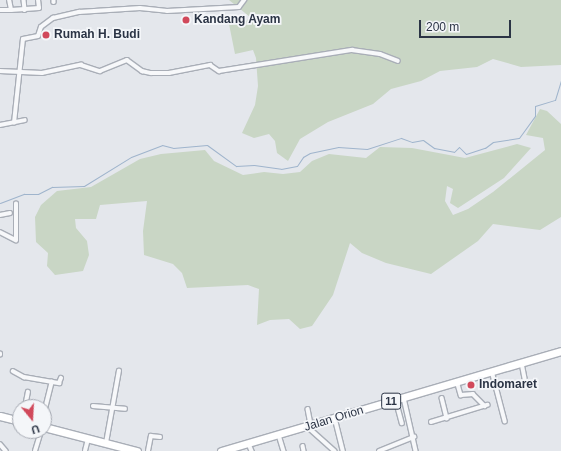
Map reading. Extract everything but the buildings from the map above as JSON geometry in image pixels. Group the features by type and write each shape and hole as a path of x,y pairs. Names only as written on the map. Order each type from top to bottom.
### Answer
{"highway":[{"name":"Jalan Orion","path":"221,451 250,448 278,435 561,351"},
{"path":"0,416 12,419"},
{"path":"52,429 137,451"}],"street":[{"path":"9,0 11,10"},
{"path":"24,0 25,10"},
{"path":"0,10 25,10 39,8 38,0"},
{"path":"14,123 23,39 38,36 41,27 60,16 140,8 167,10 239,7 244,0"},
{"path":"0,71 42,73 81,65 100,71 127,60 142,71 151,73 169,73 210,65 219,71 352,50 380,54 398,61"},
{"path":"0,125 25,120"},
{"path":"0,232 16,240 16,204"},
{"path":"0,215 10,213"},
{"path":"522,362 525,380"},
{"path":"13,371 24,376 52,382 60,383 61,378"},
{"path":"106,443 114,409 119,371"},
{"path":"492,371 505,421"},
{"path":"48,399 52,382"},
{"path":"431,422 486,405 473,394 461,395 457,382"},
{"path":"27,399 28,392"},
{"path":"404,398 416,451"},
{"path":"442,398 447,418"},
{"path":"396,400 402,423"},
{"path":"93,406 125,409"},
{"path":"308,409 309,426 335,451"},
{"path":"335,418 343,451"},
{"path":"278,435 284,451"},
{"path":"148,451 151,436 160,437"},
{"path":"379,451 414,437"},
{"path":"35,451 39,439"},
{"path":"85,451 88,439"},
{"path":"0,444 6,451"},
{"path":"303,446 304,451"}],"green space":[{"path":"229,0 561,0 561,65 521,67 493,59 477,67 440,71 421,81 391,89 373,104 328,122 300,139 288,161 277,153 275,141 269,134 254,138 242,133 255,105 258,86 256,58 253,50 235,54 229,24 243,24 250,17"},
{"path":"540,109 547,111 561,124 561,217 540,230 493,224 478,241 431,274 386,263 362,253 350,243 333,295 312,326 300,329 289,319 270,320 257,325 259,289 248,285 187,288 182,273 173,264 144,255 143,231 147,201 100,205 96,219 75,219 76,228 87,241 89,255 83,271 55,275 47,266 48,253 36,242 35,217 41,205 57,191 91,187 140,159 161,154 205,150 214,161 243,175 264,172 283,174 300,172 312,161 329,154 366,158 380,147 412,148 465,158 517,144 531,148 504,178 458,208 450,203 453,189 447,186 445,201 453,215 468,209 493,192 545,150 543,138 526,135"}],"waterway":[{"path":"0,203 24,194 38,194 52,187 84,186 131,157 162,145 173,148 207,145 236,166 254,165 281,169 297,166 303,157 310,153 338,147 367,149 401,138 412,142 423,140 434,148 454,152 459,147 466,154 485,148 493,142 519,138 535,116 535,106 555,100 561,80"}],"place":[{"name":"Kandang Ayam","path":"186,20"},
{"name":"Rumah H. Budi","path":"46,35"},
{"name":"Indomaret","path":"471,385"}]}
